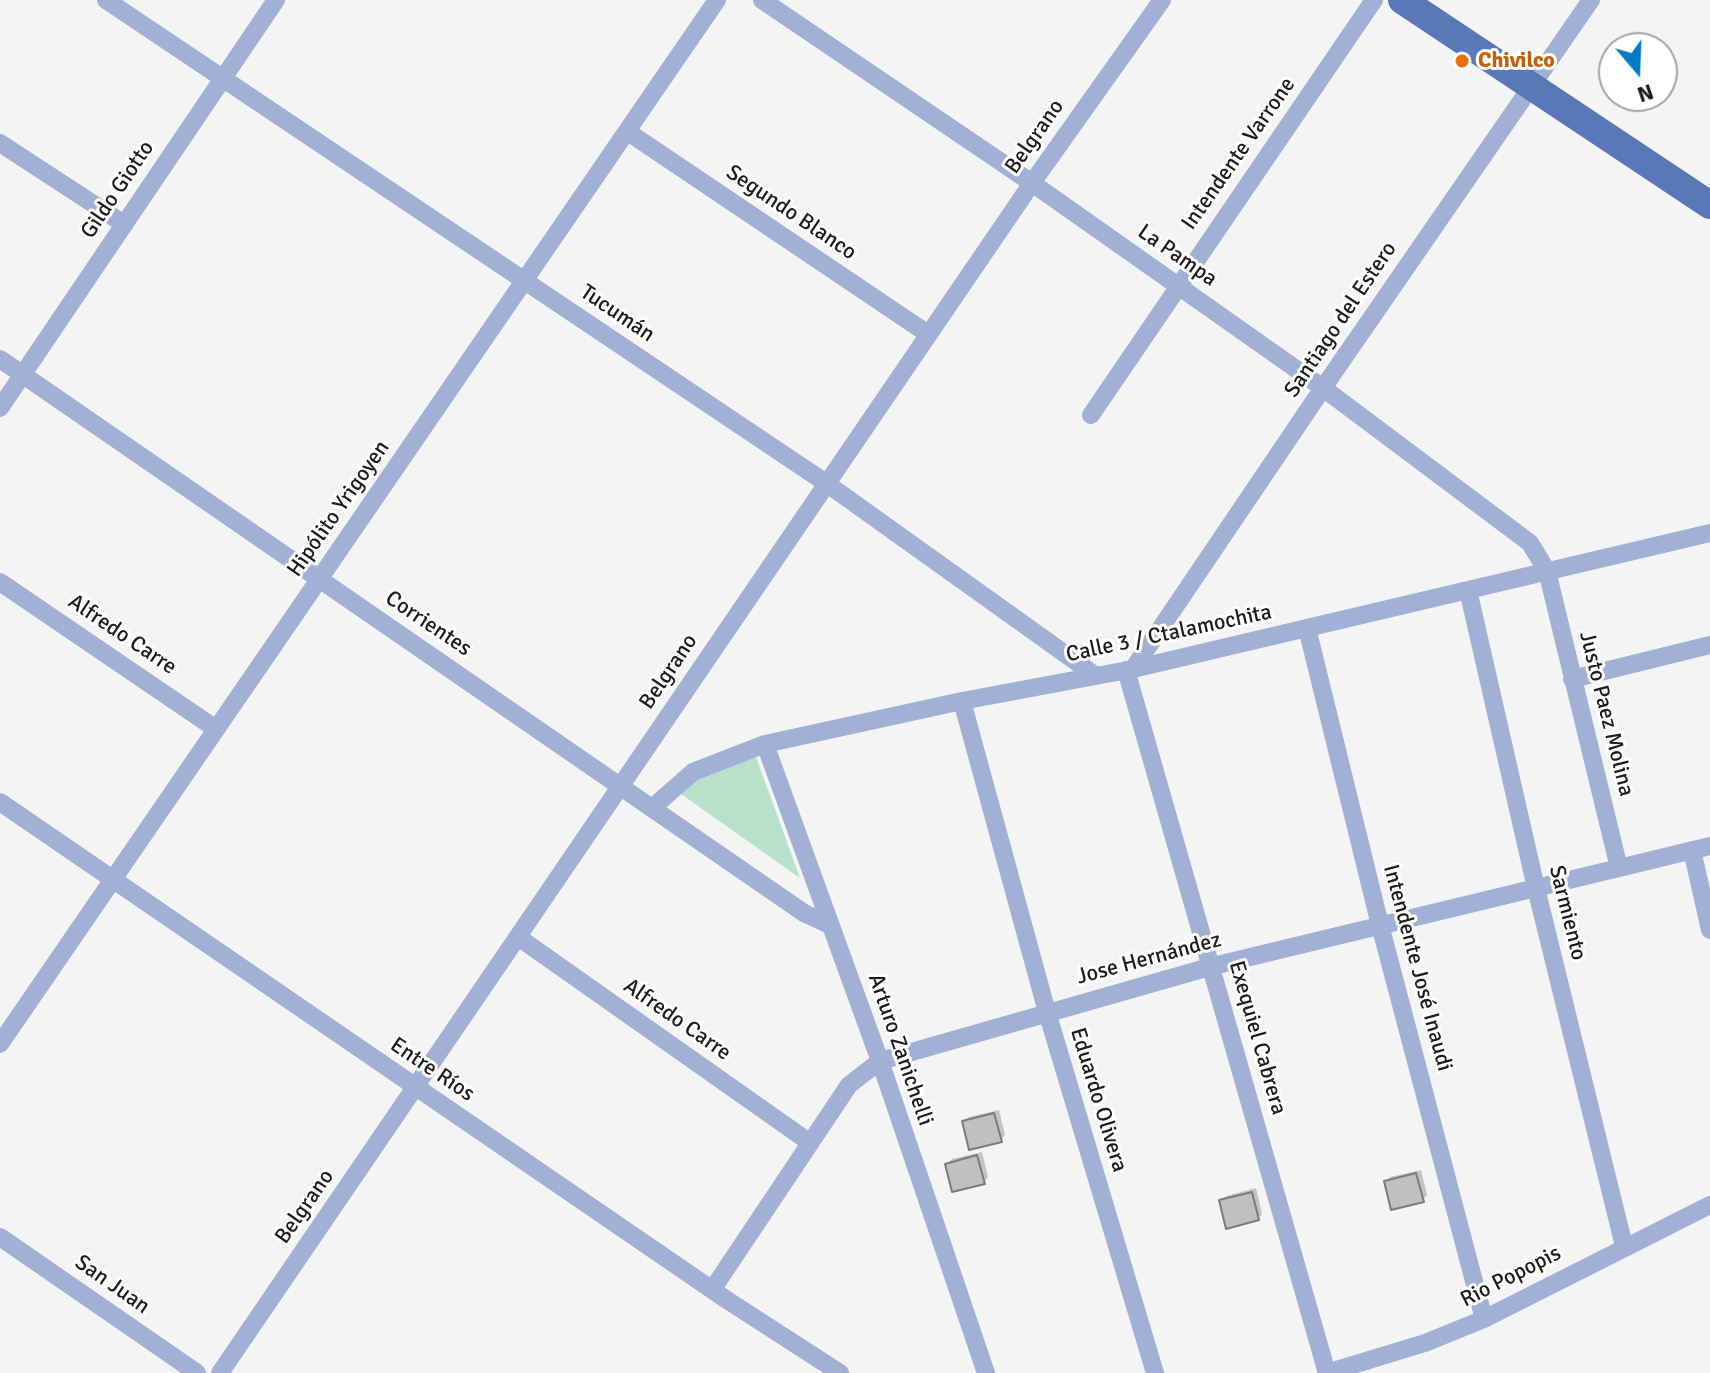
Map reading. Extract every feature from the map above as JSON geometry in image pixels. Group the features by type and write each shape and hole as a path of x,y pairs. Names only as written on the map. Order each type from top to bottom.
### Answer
{"main road":[{"path":"1402,0 1710,205"}],"street":[{"name":"Tucumán","path":"106,0 826,483 1096,676"},
{"name":"Gildo Giotto","path":"0,408 276,0"},
{"name":"Hipólito Yrigoyen","path":"0,1044 717,0"},
{"name":"La Pampa","path":"762,0 1032,183 1323,388 1530,543 1547,571"},
{"name":"Belgrano","path":"220,1373 928,334 1162,0"},
{"name":"Intendente Varrone","path":"1091,415 1374,0"},
{"name":"Santiago del Estero","path":"1130,669 1591,0"},
{"name":"Segundo Blanco","path":"628,132 928,334"},
{"path":"0,143 124,224"},
{"name":"Corrientes","path":"0,359 804,913 830,925"},
{"name":"Calle 3 / Ctalamochita","path":"652,808 693,772 765,744 962,701 1130,669 1710,533"},
{"name":"Justo Paez Molina","path":"1547,571 1619,868"},
{"name":"Alfredo Carre","path":"0,582 216,729"},
{"name":"Sarmiento","path":"1468,590 1536,888 1624,1246"},
{"name":"Intendente José Inaudi","path":"1307,628 1380,925 1484,1319"},
{"path":"1572,679 1710,645"},
{"name":"Exequiel Cabrera","path":"1130,669 1326,1373"},
{"name":"Eduardo Olivera","path":"962,701 1047,1012 1155,1373"},
{"name":"Arturo Zanichelli","path":"765,744 880,1061 986,1373"},
{"name":"Entre Ríos","path":"0,802 712,1290 840,1373"},
{"path":"1701,848 1710,930"},
{"name":"Jose Hernández","path":"712,1290 849,1085 880,1061 1213,966 1701,848"},
{"name":"Alfredo Carre","path":"518,937 809,1142"},
{"name":"Rio Popopis","path":"1326,1373 1425,1343 1484,1319 1710,1205"},
{"name":"San Juan","path":"0,1237 197,1373"}],"green space":[{"path":"756,757 800,878 674,789"}],"building":[{"path":"994,1113 1002,1142 969,1150 962,1121"},
{"path":"977,1155 985,1184 952,1192 945,1164"},
{"path":"1416,1173 1424,1202 1391,1210 1384,1181"},
{"path":"1252,1192 1259,1220 1226,1229 1219,1200"}],"place":[{"name":"Chivilco","path":"1462,61"}]}
